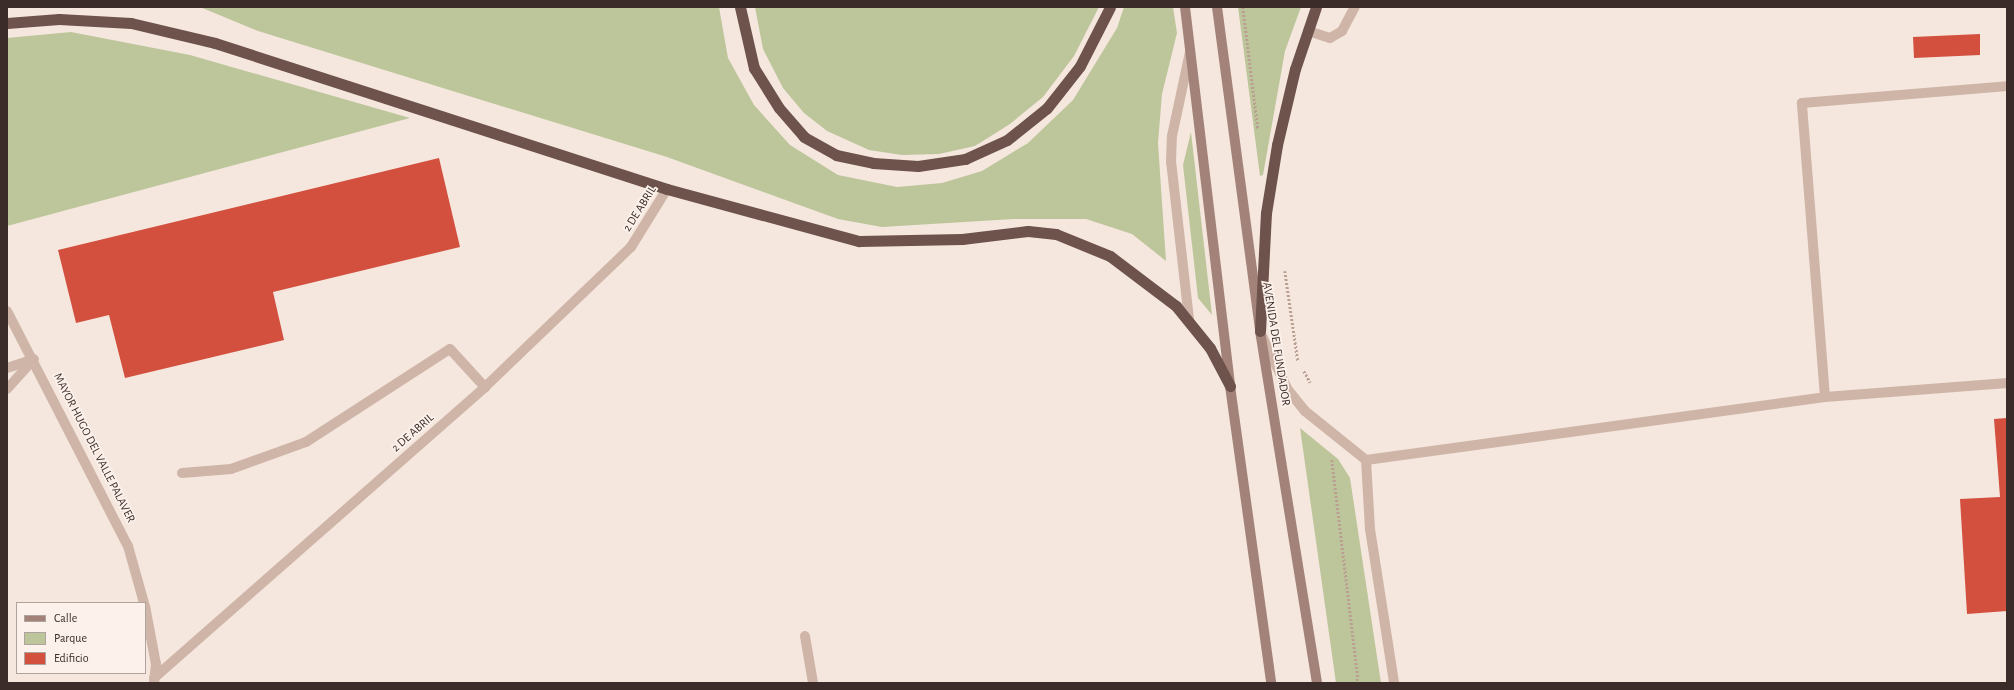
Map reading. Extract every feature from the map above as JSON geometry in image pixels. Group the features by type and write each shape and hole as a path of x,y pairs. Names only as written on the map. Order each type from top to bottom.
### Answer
{"highway":[{"path":"740,7 754,68 779,108 804,137 836,155 873,163 918,166 965,159 1007,140 1046,108 1080,66 1110,7"},
{"path":"1260,332 1266,213 1277,145 1316,7"},
{"path":"7,23 60,19 130,22 215,43 668,189 860,241 962,239 1028,231 1056,234 1110,256 1189,319 1210,348 1230,386"}],"main road":[{"path":"1185,7 1230,386 1271,683"},
{"name":"AVENIDA DEL FUNDADOR","path":"1216,7 1260,332 1317,683"}],"street":[{"path":"1308,31 1330,38 1342,31 1355,7"},
{"path":"1189,319 1171,162 1172,136 1190,48"},
{"path":"1825,397 1802,103 2007,86"},
{"name":"2 DE ABRIL","path":"153,681 485,387 631,247 668,189"},
{"name":"MAYOR HUGO DEL VALLE PALAVER","path":"7,311 34,359 128,546 144,602"},
{"path":"1260,332 1288,390 1305,411 1366,460 1825,397 2007,383"},
{"path":"182,473 231,469 306,442 450,349 485,387"},
{"path":"7,368 34,359"},
{"path":"7,389 34,359"},
{"path":"1366,460 1370,529 1394,683"},
{"path":"146,611 156,664 153,681"},
{"path":"805,636 813,683"}],"path":[{"path":"1243,7 1259,138"},
{"path":"1285,265 1299,363 1313,388"},
{"path":"1332,454 1358,679 1355,683"}],"green space":[{"path":"200,7 719,7 728,58 754,105 790,145 838,175 897,187 942,183 982,171 1028,143 1073,100 1117,28 1124,7 1173,7 1177,33 1162,94 1158,143 1166,261 1132,234 1086,219 1014,219 882,227 838,219 667,157 258,31"},
{"path":"755,7 1099,7 1074,56 1043,97 1010,124 975,146 939,154 902,155 869,150 827,131 804,113 783,88 763,49"},
{"path":"1238,7 1301,7 1285,51 1263,175 1260,176"},
{"path":"71,32 190,55 410,118 7,226 7,38"},
{"path":"1191,132 1212,315 1198,298 1183,165"},
{"path":"1300,428 1338,459 1350,478 1381,683 1336,683"}],"building":[{"path":"1980,34 1980,55 1914,58 1913,37"},
{"path":"439,158 460,247 273,292 284,340 125,378 109,315 76,323 58,250"},
{"path":"2007,418 2007,611 1967,614 1960,499 2000,497 1994,419"}]}
